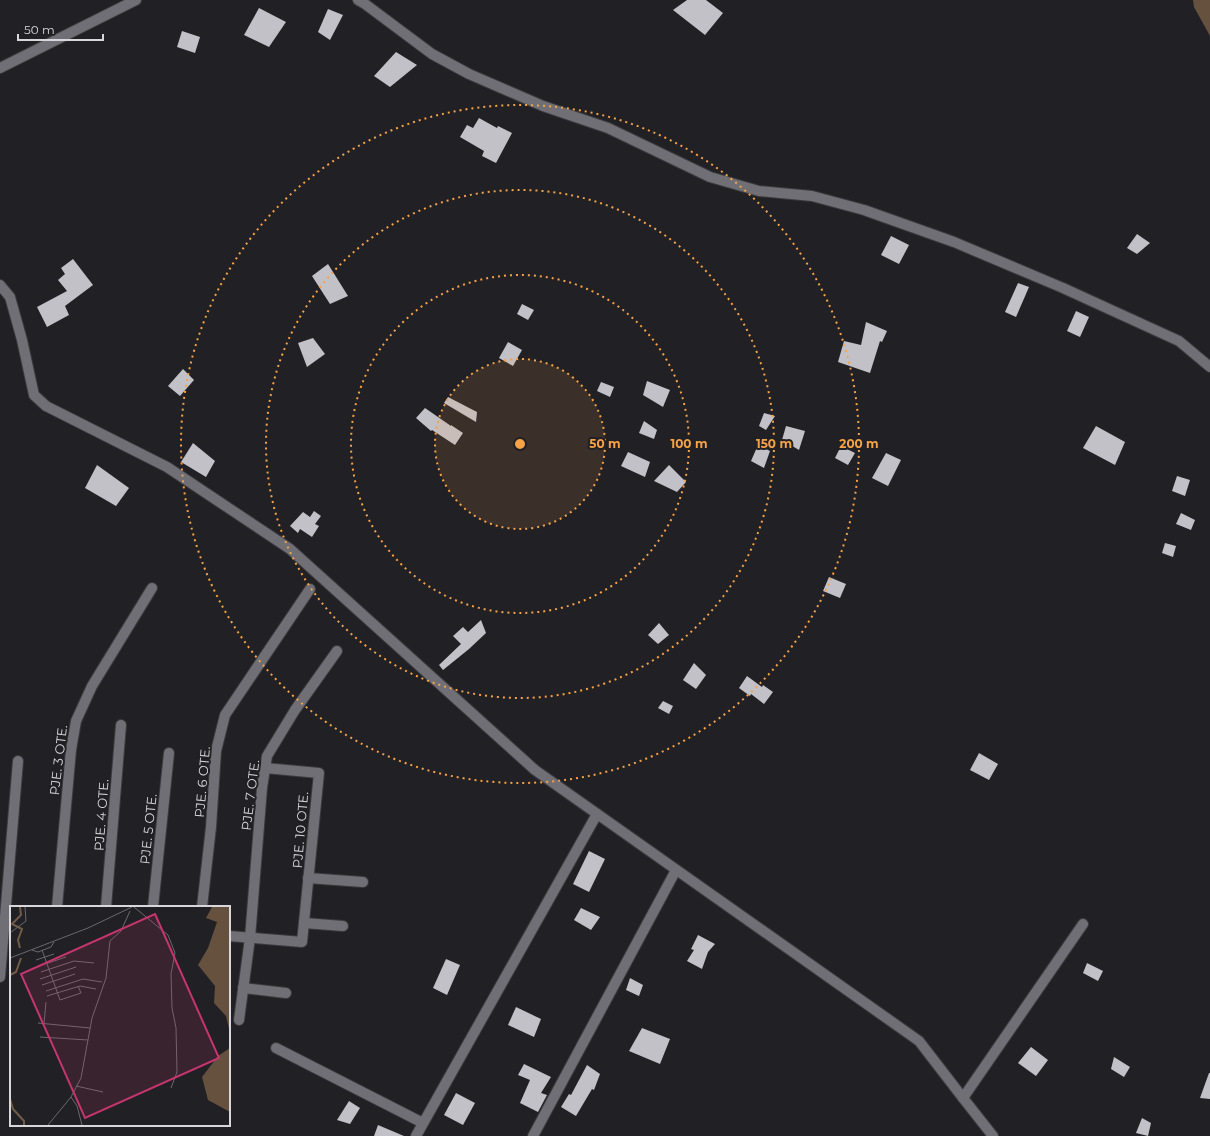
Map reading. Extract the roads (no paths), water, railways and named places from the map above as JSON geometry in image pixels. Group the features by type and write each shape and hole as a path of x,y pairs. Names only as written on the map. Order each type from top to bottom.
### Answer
{"street":[{"path":"0,68 136,0"},
{"path":"358,0 432,54 469,74 543,106 608,128 710,177 759,191 812,196 864,210 954,242 1063,288 1178,341 1210,366"},
{"path":"0,285 10,297 22,340 34,394 46,406 167,467 290,550 534,770 919,1040 993,1136"},
{"name":"PJE. 3 OTE.","path":"56,906 71,750 76,721 92,686 152,588"},
{"name":"PJE. 6 OTE.","path":"202,906 211,827 216,751 226,715 310,589"},
{"name":"PJE. 7 OTE.","path":"239,1020 250,938 262,788 267,756 295,710 336,651"},
{"name":"PJE. 4 OTE.","path":"106,906 121,725"},
{"name":"PJE. 5 OTE.","path":"153,906 169,753"},
{"path":"0,977 18,761"},
{"name":"PJE. 10 OTE.","path":"250,938 302,942 304,923 318,772 266,768"},
{"path":"416,1136 597,814"},
{"path":"533,1136 676,870"},
{"path":"308,878 363,882"},
{"path":"304,923 343,926"},
{"path":"963,1098 1083,924"},
{"path":"230,936 250,938"},
{"path":"243,988 286,993"},
{"path":"276,1048 423,1123"}]}
